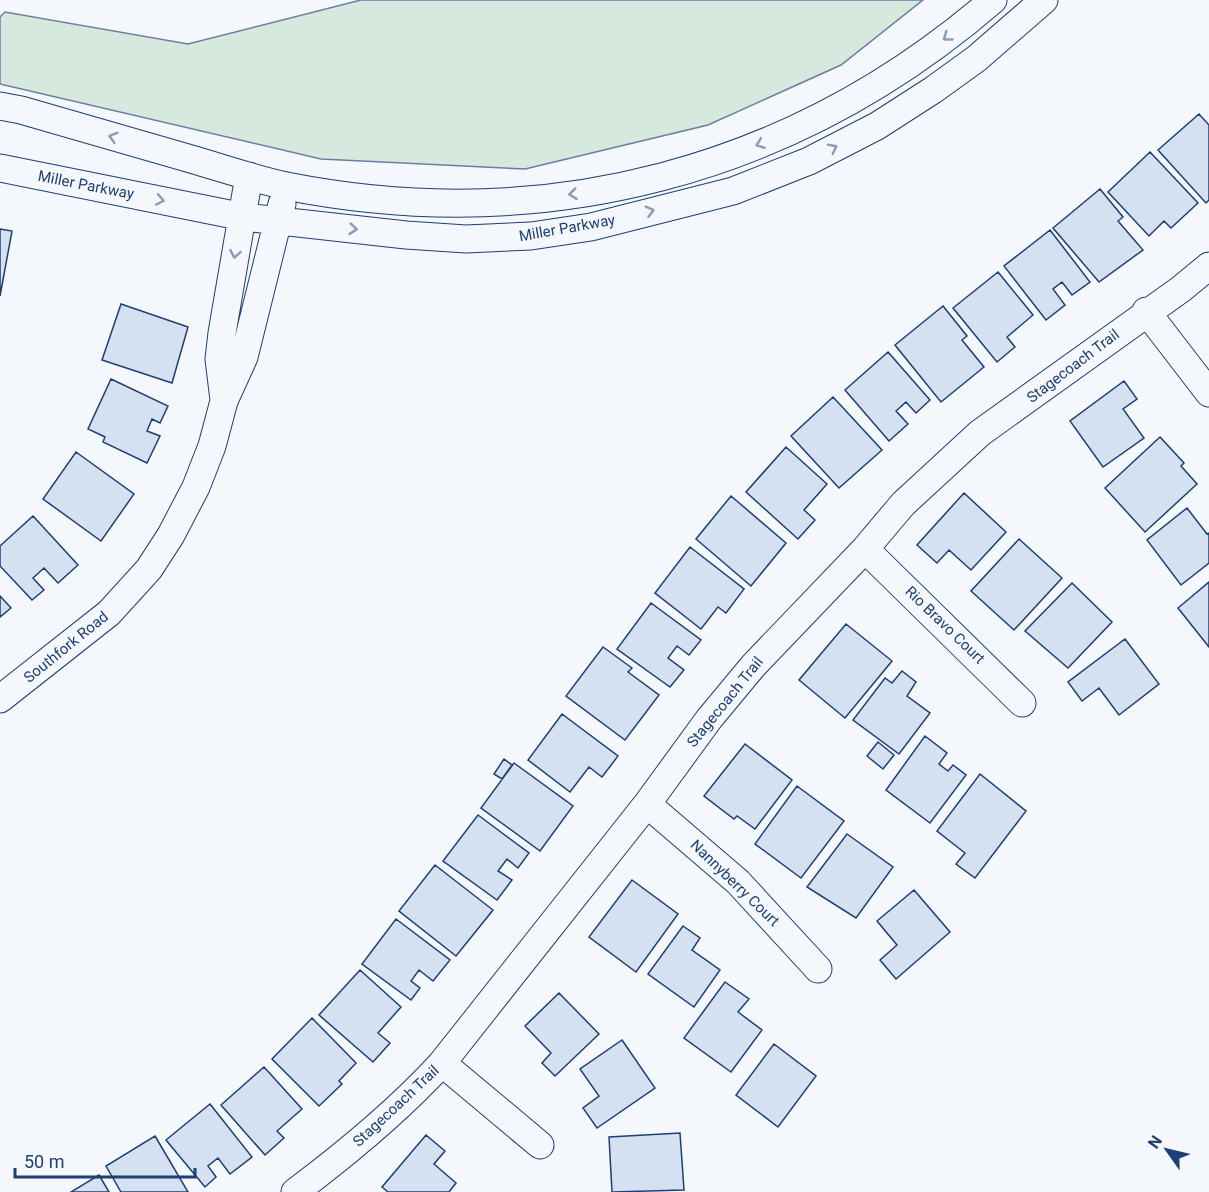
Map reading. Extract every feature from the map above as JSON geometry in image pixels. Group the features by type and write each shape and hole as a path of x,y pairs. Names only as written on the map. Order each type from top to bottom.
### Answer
{"street":[{"name":"Miller Parkway","path":"0,106 21,110 286,186 404,202 484,204 602,191 640,183 701,166 777,137 847,103 921,56 993,0"},
{"name":"Miller Parkway","path":"0,168 242,217 430,237 466,239 531,236 591,227 733,191 810,160 877,126 976,59 1044,0"},
{"name":"Southfork Road","path":"224,401 219,359 249,176"},
{"name":"Southfork Road","path":"0,699 88,632 128,593 171,535 196,487 212,446 224,401 244,357 286,186"},
{"name":"Stagecoach Trail","path":"295,1192 331,1166 421,1086 442,1063 647,804 709,719 753,666 865,549 903,504 980,433 1181,289 1209,266"},
{"path":"1146,312 1209,393"},
{"name":"Rio Bravo Court","path":"865,549 994,672 1022,703"},
{"name":"Nannyberry Court","path":"647,804 738,882 818,969"},
{"path":"442,1063 540,1145"}],"shaded area":[{"path":"361,0 923,0 841,65 708,125 525,169 321,159 0,84 0,17 5,12 188,44"}],"building":[{"path":"1199,114 1209,125 1209,200 1206,203 1158,150"},
{"path":"1150,152 1198,203 1171,228 1164,221 1149,236 1108,192"},
{"path":"1100,189 1123,217 1118,221 1143,250 1099,282 1053,228"},
{"path":"0,229 12,231 0,296"},
{"path":"1050,230 1090,282 1072,295 1062,282 1053,289 1065,305 1046,320 1004,266"},
{"path":"998,272 1033,315 1007,337 1015,347 997,362 953,308"},
{"path":"121,304 188,327 172,383 102,360"},
{"path":"943,306 967,336 962,340 984,367 941,402 895,345"},
{"path":"888,352 930,400 916,413 906,402 896,411 908,424 889,441 845,390"},
{"path":"111,379 168,406 160,423 152,419 147,431 160,436 147,463 103,442 105,437 88,429"},
{"path":"1124,381 1137,399 1123,409 1144,438 1103,467 1070,421"},
{"path":"833,397 882,450 839,488 791,436"},
{"path":"1160,437 1184,463 1181,466 1197,484 1145,532 1105,488"},
{"path":"786,447 827,484 804,510 815,520 798,539 746,492"},
{"path":"76,452 134,494 101,541 43,499"},
{"path":"964,493 1006,532 971,570 949,550 937,563 917,545"},
{"path":"731,496 786,543 751,586 696,539"},
{"path":"1187,508 1207,534 1209,533 1209,563 1181,585 1147,540"},
{"path":"33,516 78,565 58,583 44,568 33,578 44,590 32,600 0,566 0,546"},
{"path":"1019,539 1062,578 1014,630 971,591"},
{"path":"690,547 744,589 726,613 718,607 701,629 655,593"},
{"path":"1209,582 1209,647 1178,608"},
{"path":"1072,583 1112,622 1068,668 1025,631"},
{"path":"0,596 11,608 0,617"},
{"path":"651,603 701,640 689,655 677,646 668,658 684,670 670,687 617,649"},
{"path":"846,624 892,661 845,718 799,680"},
{"path":"1125,639 1159,684 1119,715 1099,688 1082,701 1068,682"},
{"path":"603,647 632,668 628,672 659,695 625,740 566,696"},
{"path":"902,671 916,682 907,696 930,713 899,754 853,720 885,678 892,683"},
{"path":"562,714 618,756 602,777 589,767 570,792 528,760"},
{"path":"925,736 947,753 939,764 948,771 953,765 966,775 930,823 886,790"},
{"path":"878,742 894,755 883,769 867,756"},
{"path":"745,744 792,780 755,829 737,816 734,819 704,796"},
{"path":"504,759 512,765 502,779 494,774"},
{"path":"514,763 573,806 540,851 481,808"},
{"path":"980,774 1026,811 975,878 956,864 965,853 937,831"},
{"path":"797,786 844,821 801,878 755,844"},
{"path":"478,815 529,853 518,868 507,859 498,871 512,880 497,900 443,861"},
{"path":"847,834 893,867 856,918 807,887"},
{"path":"435,865 493,910 456,956 399,911"},
{"path":"632,880 678,914 636,972 589,937"},
{"path":"914,890 950,932 896,979 880,960 897,945 877,921"},
{"path":"396,919 450,960 433,981 419,970 411,981 420,988 411,1000 362,964"},
{"path":"683,926 700,938 692,950 720,970 694,1007 648,974"},
{"path":"360,970 401,1007 378,1033 390,1043 373,1062 319,1015"},
{"path":"725,982 749,999 738,1012 762,1030 731,1072 684,1038"},
{"path":"559,993 599,1034 555,1076 542,1063 551,1053 525,1026"},
{"path":"312,1018 356,1063 339,1081 342,1084 319,1106 272,1059"},
{"path":"622,1040 655,1088 597,1128 583,1108 599,1096 580,1069"},
{"path":"774,1044 816,1076 778,1127 736,1095"},
{"path":"264,1067 302,1109 277,1131 284,1138 265,1155 221,1105"},
{"path":"210,1104 252,1157 230,1174 218,1158 208,1166 216,1177 205,1187 166,1140"},
{"path":"680,1133 684,1190 612,1192 609,1137"},
{"path":"426,1135 445,1151 434,1164 456,1183 449,1192 388,1192 382,1187"},
{"path":"155,1136 188,1192 121,1192 106,1166"},
{"path":"99,1175 109,1192 71,1192"}]}
